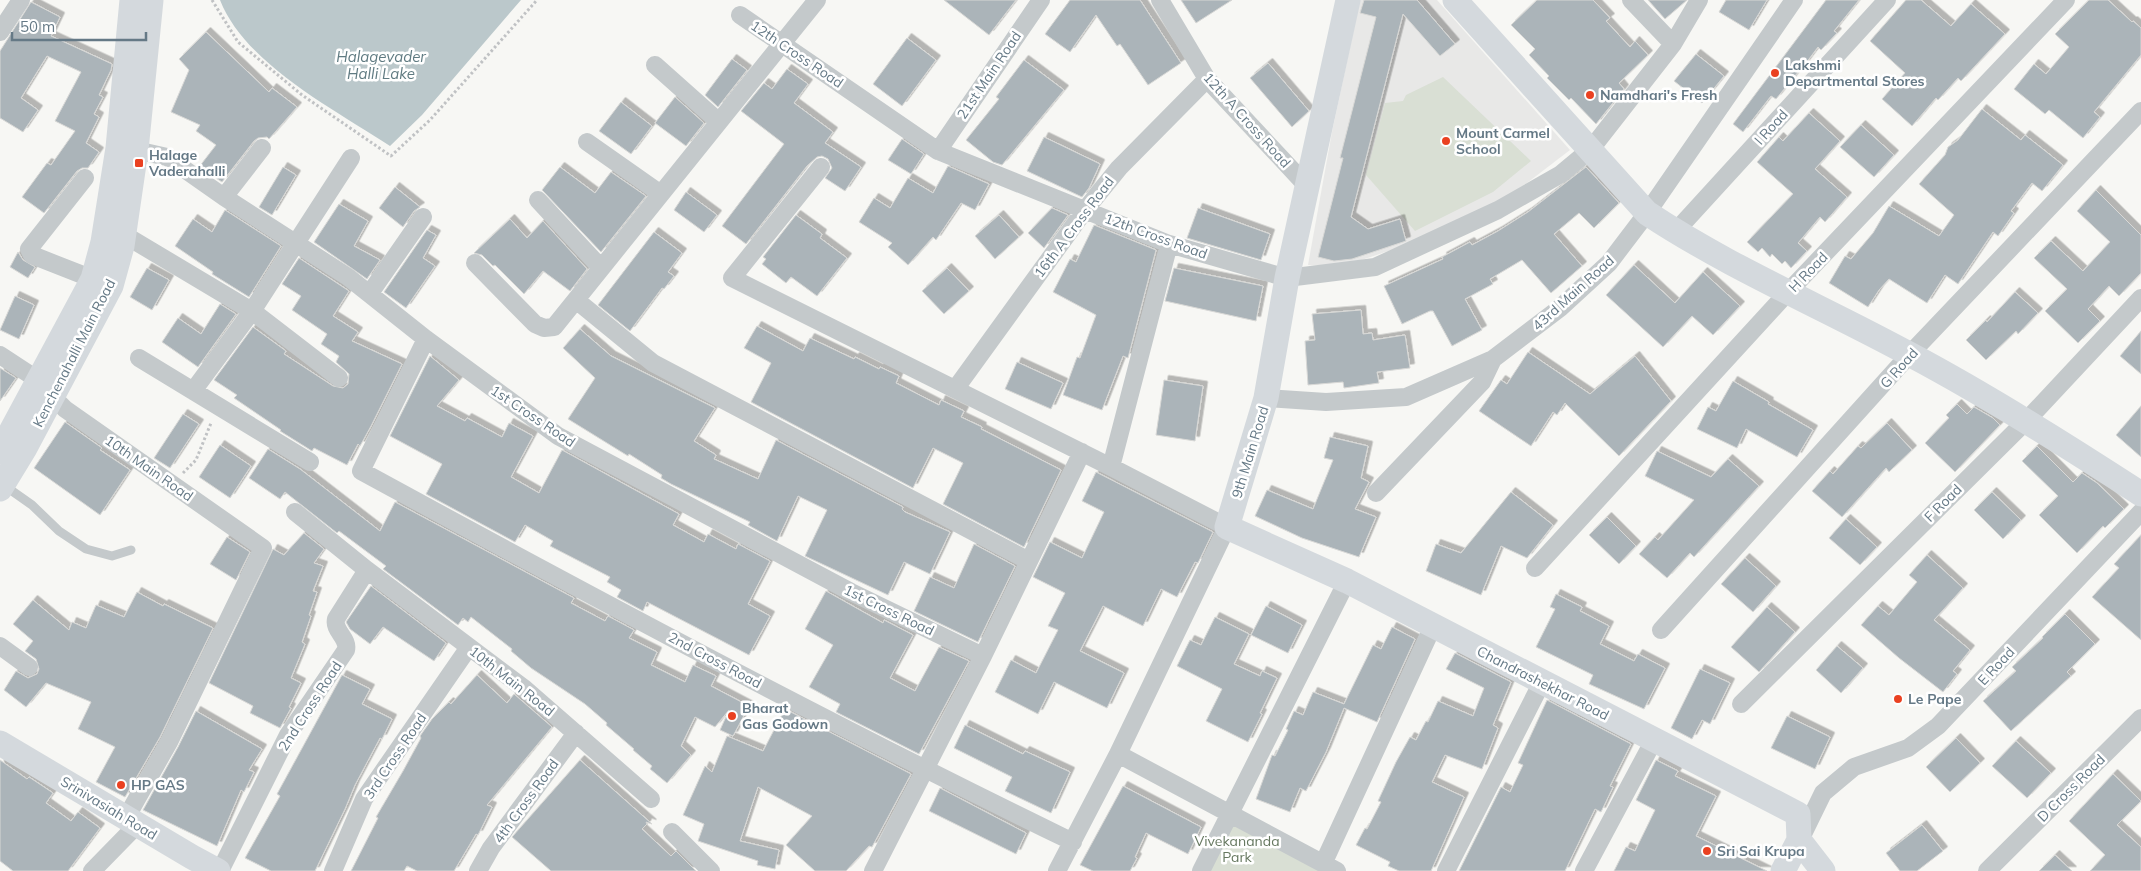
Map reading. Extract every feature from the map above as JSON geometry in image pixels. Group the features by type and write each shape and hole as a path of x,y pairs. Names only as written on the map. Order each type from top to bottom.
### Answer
{"street":[{"path":"0,32 21,0"},
{"name":"Kenchenahalli Main Road","path":"1,487 93,279 103,242 118,148 132,0"},
{"name":"Kenchenahalli Main Road","path":"0,452 45,390 111,286 123,234 136,150 151,0"},
{"path":"475,263 535,324 544,328 554,327 817,0"},
{"name":"21st Main Road","path":"938,151 1041,0"},
{"name":"12th A Cross Road","path":"1160,0 1207,78 1307,186"},
{"name":"9th Main Road","path":"1057,871 1118,754 1227,527 1266,398 1287,278 1348,0"},
{"path":"1455,0 1647,213 1675,232 1910,354 2026,420 2141,494"},
{"path":"1631,0 1673,44"},
{"name":"12th Cross Road","path":"740,15 938,151 1169,244 1287,278 1375,267 1498,210 1561,174 1591,149 1673,44 1698,0"},
{"name":"43rd Main Road","path":"1266,398 1326,402 1406,397 1493,359 1560,308 1609,263 1647,213 1794,0"},
{"name":"I Road","path":"1675,232 1887,0"},
{"name":"H Road","path":"1535,568 1788,292 2066,0"},
{"path":"655,65 719,122"},
{"name":"16th A Cross Road","path":"956,388 1085,210 1119,168 1207,78"},
{"name":"G Road","path":"1661,630 1910,354 2141,111"},
{"path":"587,142 661,194"},
{"path":"224,198 262,148"},
{"name":"1st Cross Road","path":"136,150 167,157 224,198 370,293 426,339 558,436 851,592 984,656"},
{"path":"193,391 252,311 352,158"},
{"path":"822,167 732,278 956,388 1227,527"},
{"path":"85,178 29,249 32,255 93,279"},
{"path":"538,200 601,268"},
{"path":"370,293 424,217"},
{"path":"123,234 252,311 339,378"},
{"path":"1111,467 1169,244"},
{"name":"F Road","path":"1741,704 2026,420 2141,298"},
{"path":"576,300 653,363 1029,561"},
{"name":"2nd Cross Road","path":"426,339 362,471 516,555 924,770 1073,842"},
{"name":"10th Main Road","path":"0,355 45,390 65,409 263,548 168,742 132,822"},
{"path":"139,358 310,462"},
{"path":"1376,493 1482,382 1493,359"},
{"path":"873,871 984,656 1082,452"},
{"name":"10th Main Road","path":"295,512 367,570 525,689 651,799"},
{"name":"E Road","path":"1799,840 1822,793 1854,767 1908,748 1938,726 2141,512"},
{"name":"Chandrashekhar Road","path":"1227,527 1347,581 1798,814 1799,840"},
{"name":"2nd Cross Road","path":"219,871 288,735 346,650 347,644 336,628 336,619 367,570"},
{"path":"1201,871 1347,581"},
{"path":"1118,754 1330,867 1433,626"},
{"path":"0,646 29,667"},
{"name":"3rd Cross Road","path":"333,871 364,799 469,647"},
{"path":"1446,871 1542,682"},
{"name":"D Cross Road","path":"1987,871 2141,718"},
{"name":"4th Cross Road","path":"478,871 491,848 576,732"},
{"path":"1584,871 1654,740"},
{"name":"Srinivasiah Road","path":"0,743 132,822 219,871"},
{"path":"92,871 132,822"},
{"path":"672,832 711,871"},
{"path":"1783,871 1799,840 1823,871"}],"lane":[{"path":"1,487 28,502 59,531 86,549 112,556 131,550"}],"path":[{"path":"212,0 238,42 302,95 391,156 430,120 537,0"},
{"path":"175,486 186,468 196,460 209,427 220,408"}],"shaded area":[{"name":"Mount Carmel School","path":"1360,0 1437,0 1570,150 1523,186 1498,202 1409,244 1341,267 1308,265 1332,132"}],"green space":[{"path":"1443,77 1531,161 1493,192 1415,231 1366,175 1385,103 1403,101 1406,95"},
{"name":"Vivekananda Park","path":"1228,820 1324,871 1201,871"}],"water":[{"name":"Halagevader Halli Lake","path":"220,0 521,0 422,115 390,146 319,101 270,65 249,45 232,23"}],"building":[{"path":"944,0 1016,0 989,35"},
{"path":"1070,0 1140,0 1181,63 1148,85 1120,44 1117,46 1096,15 1070,52 1045,34"},
{"path":"1181,0 1232,0 1196,23"},
{"path":"1364,0 1417,0 1455,44 1440,56 1403,14 1351,217 1368,229 1400,219 1406,241 1352,259 1334,261 1318,257 1343,158 1340,158 1376,17 1360,13"},
{"path":"1537,0 1593,0 1610,18 1606,21 1630,47 1635,41 1648,55 1619,83 1624,89 1596,124 1571,98 1569,100 1547,78 1549,76 1529,55 1535,49 1511,25"},
{"path":"1648,0 1687,0 1665,19"},
{"path":"1726,0 1767,0 1749,30 1719,12"},
{"path":"1826,0 1859,0 1834,31 1837,33 1821,50 1818,47 1776,99 1771,96 1743,132 1733,124"},
{"path":"1906,0 1921,0 1951,26 1971,4 2005,34 1961,81 1958,78 1938,100 1936,98 1912,126 1882,99 1905,73 1870,41"},
{"path":"2089,0 2108,0 2141,28 2141,55 2094,112 2100,117 2083,138 2049,110 2045,114 2014,89 2034,64 2046,74 2069,47 2055,34"},
{"path":"31,2 60,17 51,36 112,64 99,95 103,97 94,114 99,117 86,143 99,152 88,168 82,168 77,171 44,213 22,197 47,163 51,165 75,131 55,121 81,72 47,56 21,98 38,110 23,132 0,118 0,51"},
{"path":"206,32 269,92 272,88 297,107 269,139 267,137 258,138 254,141 222,182 199,167 216,145 196,131 200,125 171,112 189,70 179,59"},
{"path":"907,38 936,60 902,106 873,84"},
{"path":"1696,54 1724,76 1702,103 1674,81"},
{"path":"732,59 747,70 718,107 705,95"},
{"path":"1024,60 1064,90 1002,165 993,162 966,140 999,99 996,97"},
{"path":"1268,63 1309,111 1292,127 1250,78"},
{"path":"787,69 808,84 794,103 833,132 825,143 861,167 845,191 825,178 832,168 828,159 822,156 817,157 807,166 746,244 722,226 784,144 741,111 764,83 772,89"},
{"path":"675,97 704,123 686,146 655,123"},
{"path":"621,102 652,126 631,154 599,131"},
{"path":"1982,109 2021,140 2025,135 2063,165 2042,191 2032,183 2011,211 2014,213 1998,236 1993,232 1958,284 1945,275 1927,303 1889,279 1868,307 1829,283 1845,256 1851,259 1873,233 1889,206 1939,236 1954,215 1919,184 1945,155 1948,147 1958,140"},
{"path":"1809,113 1840,141 1815,169 1847,197 1825,222 1820,217 1798,243 1807,251 1791,268 1785,261 1782,264 1772,254 1770,257 1762,248 1758,252 1747,242 1793,194 1757,162 1779,137 1783,141"},
{"path":"1861,125 1894,155 1874,177 1840,147"},
{"path":"1044,137 1100,164 1089,188 1082,197 1027,171"},
{"path":"902,139 924,154 911,174 888,160"},
{"path":"948,166 989,184 975,210 961,203 936,240 933,237 908,265 888,247 892,243 859,222 874,198 890,208 908,178 933,193"},
{"path":"283,167 296,175 272,215 259,207"},
{"path":"560,167 595,193 611,172 646,196 601,252 542,190"},
{"path":"1586,167 1619,203 1594,228 1579,213 1554,234 1582,266 1551,293 1522,260 1490,279 1493,284 1465,299 1482,330 1452,346 1433,311 1402,324 1384,286 1443,259 1442,257 1470,242 1472,245 1498,231 1528,212"},
{"path":"395,187 420,207 414,211 403,227 379,208"},
{"path":"2096,190 2141,235 2141,273 2119,296 2109,286 2088,309 2100,321 2078,343 2045,311 2067,289 2034,258 2051,241 2083,271 2110,242 2077,211"},
{"path":"686,192 717,215 704,232 674,210"},
{"path":"339,204 368,221 354,246 380,260 367,279 314,242"},
{"path":"1052,208 1068,215 1044,248 1028,233"},
{"path":"1198,208 1270,234 1261,260 1187,238"},
{"path":"225,210 281,246 249,297 212,274 213,272 175,246 193,219 212,232"},
{"path":"796,215 822,234 820,238 847,258 817,296 791,277 786,283 762,264 766,259 763,257"},
{"path":"999,215 1019,237 995,259 975,236"},
{"path":"510,219 527,238 543,221 587,269 570,291 543,271 524,294 495,265 493,266 482,255 474,253"},
{"path":"1094,225 1156,250 1128,358 1123,356 1102,410 1063,395 1077,357 1080,358 1096,315 1053,292 1070,259 1076,262"},
{"path":"427,230 436,235 423,258 435,266 406,308 384,292"},
{"path":"654,232 682,253 668,272 674,276 664,289 662,288 630,331 598,305"},
{"path":"18,252 23,260 35,267 28,278 10,267"},
{"path":"299,258 349,291 333,316 358,332 352,341 402,364 371,426 360,446 358,444 347,465 314,448 312,451 280,431 234,398 237,395 214,380 253,327 286,351 284,354 333,386 343,388 348,384 349,374 336,362 339,356 321,344 327,334 292,310 301,296 282,284"},
{"path":"1634,265 1675,303 1703,272 1740,306 1713,335 1692,316 1663,347 1606,295"},
{"path":"147,268 169,280 152,310 130,297"},
{"path":"947,268 969,291 944,314 922,291"},
{"path":"1174,268 1263,286 1256,321 1165,301"},
{"path":"2015,292 2038,313 2018,334 2016,331 1986,360 1966,340 1986,320 1987,322"},
{"path":"15,296 34,305 19,339 0,330"},
{"path":"220,304 236,314 198,367 162,342 178,318 201,334"},
{"path":"1361,310 1363,334 1372,333 1373,340 1405,335 1410,368 1377,372 1379,383 1344,388 1343,382 1308,385 1305,341 1315,340 1312,314"},
{"path":"757,326 803,351 810,338 854,359 855,357 879,369 880,367 899,376 896,383 939,405 941,400 964,411 961,417 1061,470 1024,547 943,504 963,463 933,448 913,488 751,402 771,363 744,348"},
{"path":"580,329 611,356 715,408 694,441 716,455 714,459 758,479 776,440 903,507 902,509 905,512 950,532 930,574 904,562 888,595 805,556 827,510 798,496 777,541 748,525 750,522 671,484 661,478 662,475 629,454 628,456 568,419 595,378 563,348"},
{"path":"2141,331 2141,374 2120,356"},
{"path":"1528,352 1590,394 1635,356 1671,401 1619,456 1565,403 1557,415 1553,412 1531,446 1479,411 1501,380 1507,384"},
{"path":"430,356 459,380 437,406 465,421 467,418 502,437 509,423 533,436 511,477 539,493 562,450 679,514 673,525 704,542 708,534 736,549 738,544 770,561 748,604 770,616 749,655 647,602 643,611 617,597 621,590 607,582 610,577 550,546 553,541 525,525 515,542 426,494 442,464 390,436"},
{"path":"1017,362 1063,383 1051,409 1005,389"},
{"path":"0,368 16,378 0,401"},
{"path":"1164,380 1203,386 1195,441 1156,435"},
{"path":"1733,381 1813,430 1797,457 1746,429 1737,448 1697,429 1708,407 1716,411"},
{"path":"1957,404 1967,414 1974,407 1993,418 2000,425 1955,472 1925,443 1949,418 1946,415"},
{"path":"2141,406 2141,457 2116,435"},
{"path":"183,414 199,424 170,468 154,458"},
{"path":"65,422 102,448 100,450 130,470 100,515 34,468"},
{"path":"1887,423 1912,450 1889,472 1886,468 1842,517 1812,491 1830,471 1833,474 1858,446 1861,448"},
{"path":"1330,437 1368,446 1361,478 1369,482 1355,509 1376,517 1359,557 1302,538 1255,516 1267,490 1313,509 1333,460 1324,458"},
{"path":"220,445 251,466 230,498 199,477"},
{"path":"2037,446 2073,482 2082,473 2097,483 2124,509 2105,528 2103,526 2077,553 2039,515 2058,496 2022,461"},
{"path":"268,449 300,469 380,531 395,502 574,598 571,603 605,621 608,616 634,630 629,638 657,652 651,665 685,682 693,665 716,676 711,686 749,706 733,736 720,730 729,710 715,727 695,717 681,746 691,755 667,783 650,769 652,766 585,704 531,668 511,651 512,649 471,617 468,622 463,618 458,625 383,569 386,566 339,531 337,533 285,492 280,499 249,478"},
{"path":"1657,451 1711,477 1728,459 1759,486 1694,557 1690,553 1667,578 1639,554 1655,537 1658,540 1694,500 1645,476"},
{"path":"1096,472 1213,532 1198,563 1195,562 1177,597 1161,589 1143,626 1103,606 1080,651 1124,673 1107,708 1054,682 1038,714 995,692 1011,660 1036,673 1058,630 1048,626 1065,593 1033,577 1050,542 1082,558 1104,512 1082,501"},
{"path":"1511,492 1553,525 1527,558 1501,546 1481,595 1426,571 1436,544 1461,553"},
{"path":"1992,492 2021,520 2003,539 1974,510"},
{"path":"1607,517 1636,546 1619,564 1589,535"},
{"path":"1846,519 1877,547 1860,565 1829,538"},
{"path":"304,533 324,549 314,563 323,566 313,591 317,592 302,642 305,644 291,678 301,683 289,707 291,708 280,728 250,713 253,706 209,683 273,549 284,555"},
{"path":"2141,535 2141,640 2092,597 2119,568 2114,564"},
{"path":"227,537 250,552 236,580 210,564"},
{"path":"974,544 1015,566 978,642 914,611 930,577 954,588"},
{"path":"1927,555 1963,588 1934,620 1970,650 1953,671 1957,674 1943,692 1899,658 1861,625 1878,606 1889,615 1917,582 1909,575"},
{"path":"1745,558 1776,586 1753,612 1721,584"},
{"path":"371,586 446,643 434,661 383,627 370,644 350,629 346,622"},
{"path":"826,591 883,623 884,620 913,635 890,678 915,691 939,647 969,661 919,754 836,712 840,704 809,687 833,645 805,629"},
{"path":"137,592 163,606 164,604 213,628 160,737 125,797 96,782 115,747 78,729 91,702 46,683 26,707 4,690 16,671 28,678 37,674 39,669 36,659 25,651 33,641 13,624 33,600 69,630 72,622 86,628 96,605 124,617"},
{"path":"1556,594 1582,607 1580,611 1609,626 1600,644 1634,661 1638,654 1665,668 1644,709 1589,684 1593,675 1536,647 1555,609 1550,607"},
{"path":"1266,606 1302,625 1288,653 1251,635"},
{"path":"1767,607 1795,632 1759,672 1731,647"},
{"path":"2065,614 2095,644 2067,672 2071,676 2011,731 1983,701 2016,671 2012,667"},
{"path":"1215,617 1249,634 1234,664 1260,676 1262,671 1277,678 1248,742 1206,721 1222,689 1177,666 1190,640 1201,645"},
{"path":"1392,627 1415,639 1377,722 1344,708 1326,752 1306,791 1300,788 1290,812 1256,799 1272,755 1275,756 1288,730 1286,729 1294,711 1303,715 1313,692 1344,704 1373,645 1381,649"},
{"path":"1837,646 1863,668 1841,693 1816,670"},
{"path":"1455,653 1511,682 1493,725 1498,728 1482,769 1445,755 1432,782 1464,797 1431,871 1399,871 1388,866 1390,862 1356,845 1381,802 1378,801 1410,737 1416,740 1426,721 1428,722 1438,701 1473,716 1484,688 1446,669"},
{"path":"1700,669 1730,683 1710,724 1702,720 1692,739 1671,728"},
{"path":"342,675 370,689 362,704 392,719 355,785 315,871 271,871 245,858 280,796 277,794"},
{"path":"477,675 507,703 514,694 552,727 487,805 492,807 478,835 476,834 454,871 417,871 407,866 404,871 351,871 378,818 376,817 421,738 420,736 432,719 449,702 451,704"},
{"path":"1547,700 1631,744 1610,786 1613,787 1601,812 1595,809 1565,871 1459,871 1501,787 1510,792 1523,765 1518,763"},
{"path":"785,709 911,774 872,847 869,846 846,871 815,871 786,845 812,816 758,787 740,841 779,850 775,869 757,865 758,861 698,841 704,824 683,815 705,766 712,772 727,736 763,751"},
{"path":"196,711 262,749 249,770 254,772 244,792 241,790 217,846 143,810"},
{"path":"1787,716 1830,737 1815,769 1771,748"},
{"path":"965,725 1023,754 1025,751 1070,772 1051,813 1005,791 1012,777 954,748"},
{"path":"1956,738 1980,763 1950,792 1926,767"},
{"path":"2016,741 2051,773 2027,798 1992,766"},
{"path":"0,760 27,779 29,777 53,793 46,803 71,821 78,812 100,828 68,871 13,871 0,861"},
{"path":"580,760 652,824 646,822 647,824 642,829 671,856 676,851 696,871 551,871 512,837"},
{"path":"1656,760 1678,771 1675,776 1716,796 1696,836 1767,871 1614,871 1626,847 1635,851 1655,810 1636,800"},
{"path":"2113,774 2141,801 2117,825 2141,847 2141,871 2090,871 2105,855 2069,821"},
{"path":"1123,786 1201,827 1188,854 1146,833 1130,871 1093,871 1080,865"},
{"path":"940,788 1026,833 1016,854 929,811"},
{"path":"1922,825 1943,851 1917,871 1900,871 1886,853"},
{"path":"2055,855 2072,871 2039,871"}],"place":[{"name":"Lakshmi Departmental Stores","path":"1775,73"},
{"name":"Namdhari's Fresh","path":"1590,95"},
{"name":"Mount Carmel School","path":"1446,141"},
{"name":"Halage Vaderahalli","path":"139,163"},
{"name":"Le Pape","path":"1898,699"},
{"name":"Bharat Gas Godown","path":"732,716"},
{"name":"HP GAS","path":"121,785"},
{"name":"Sri Sai Krupa","path":"1707,851"}]}
